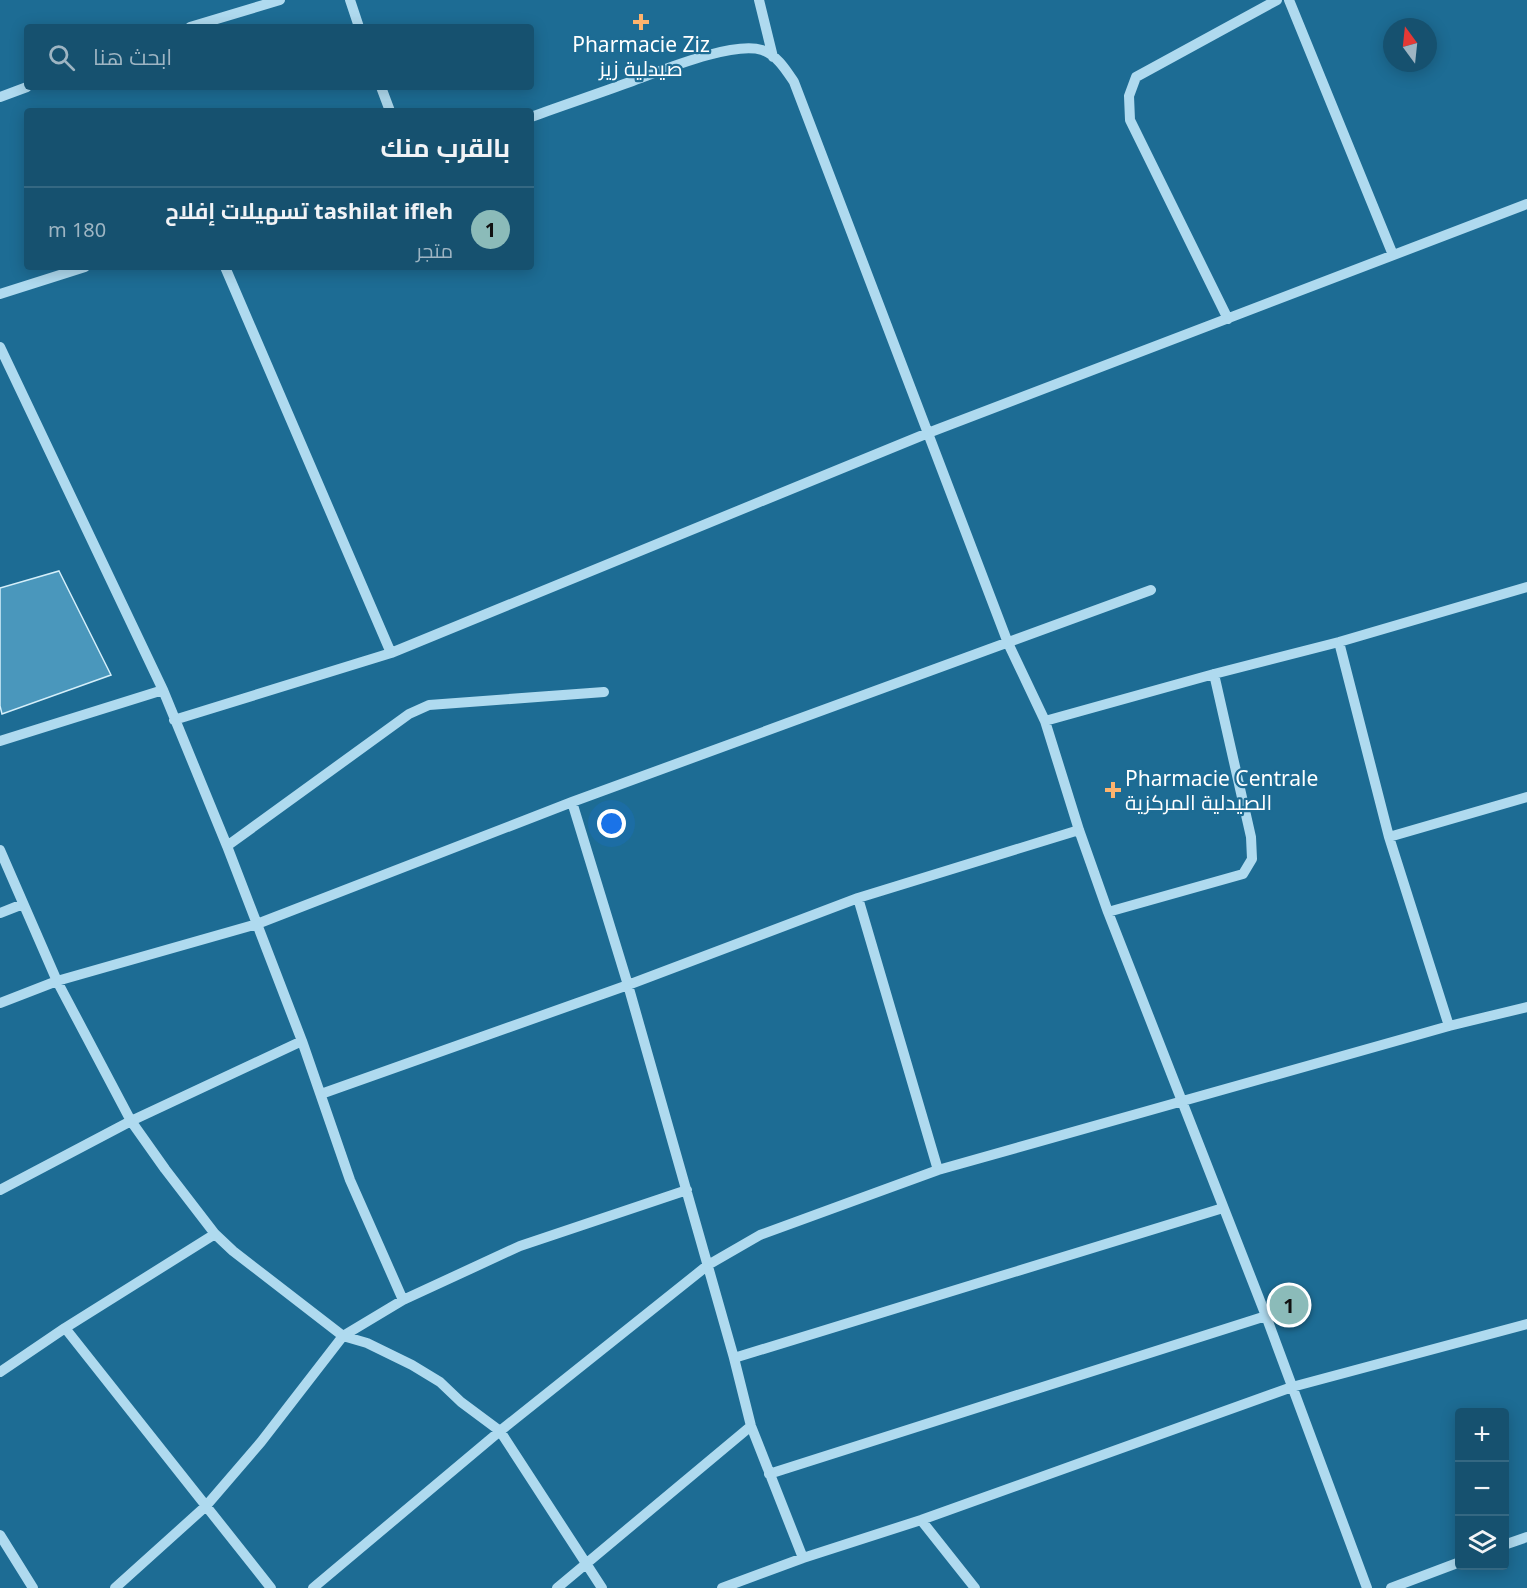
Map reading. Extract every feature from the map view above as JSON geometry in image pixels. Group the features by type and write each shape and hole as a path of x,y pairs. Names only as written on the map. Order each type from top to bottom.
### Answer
{"street":[{"path":"200,24 280,0"},
{"path":"350,0 359,24"},
{"path":"759,0 773,57"},
{"path":"1228,319 1130,120 1129,96 1136,77 1277,0"},
{"path":"1289,0 1393,255"},
{"path":"534,116 687,62 735,49 751,48 765,51 784,66 794,82 1008,643 1045,721 1079,830 1108,912 1266,1316 1367,1588"},
{"path":"0,97 24,88"},
{"path":"382,90 389,108"},
{"path":"174,720 391,652 928,434 1527,204"},
{"path":"0,294 76,270"},
{"path":"226,270 391,652"},
{"path":"0,347 163,690 227,846 302,1041 350,1180 402,1300"},
{"path":"1045,721 1339,642 1527,587"},
{"path":"0,1003 57,981 256,924 572,802 1151,590"},
{"path":"1339,642 1389,837 1449,1026"},
{"path":"1108,912 1243,874 1252,859 1251,837 1214,674"},
{"path":"0,741 163,690"},
{"path":"227,846 409,714 429,705 604,692"},
{"path":"1389,837 1527,797"},
{"path":"572,802 687,1190 751,1426 803,1558"},
{"path":"321,1094 628,985 858,898 1079,830"},
{"path":"0,850 57,981 131,1121 215,1234 233,1251 343,1336 367,1343 412,1365 440,1382 461,1402 500,1431 602,1588"},
{"path":"858,898 938,1170"},
{"path":"0,913 23,904"},
{"path":"313,1588 500,1431 708,1265 760,1235 938,1170 1449,1026 1527,1007"},
{"path":"0,1191 131,1121 302,1041"},
{"path":"115,1588 206,1506 261,1442 343,1336 402,1300 520,1246 687,1190"},
{"path":"734,1358 1223,1208"},
{"path":"0,1372 65,1328 215,1234"},
{"path":"769,1474 1266,1316"},
{"path":"722,1588 803,1558 921,1520 1292,1387 1527,1324"},
{"path":"65,1328 272,1588"},
{"path":"557,1588 751,1426"},
{"path":"921,1520 975,1588"},
{"path":"0,1535 33,1588"},
{"path":"1509,1543 1527,1537"},
{"path":"1391,1588 1455,1564"}],"building":[{"path":"59,571 111,675 2,714 0,706 0,588"}],"place":[{"name":"Pharmacie Ziz صيدلية زيز","path":"641,22"},
{"name":"Pharmacie Centrale الصيدلية المركزية","path":"1113,790"},
{"name":"tashilat ifleh تسهيلات إفلاح","path":"1289,1305"}]}
